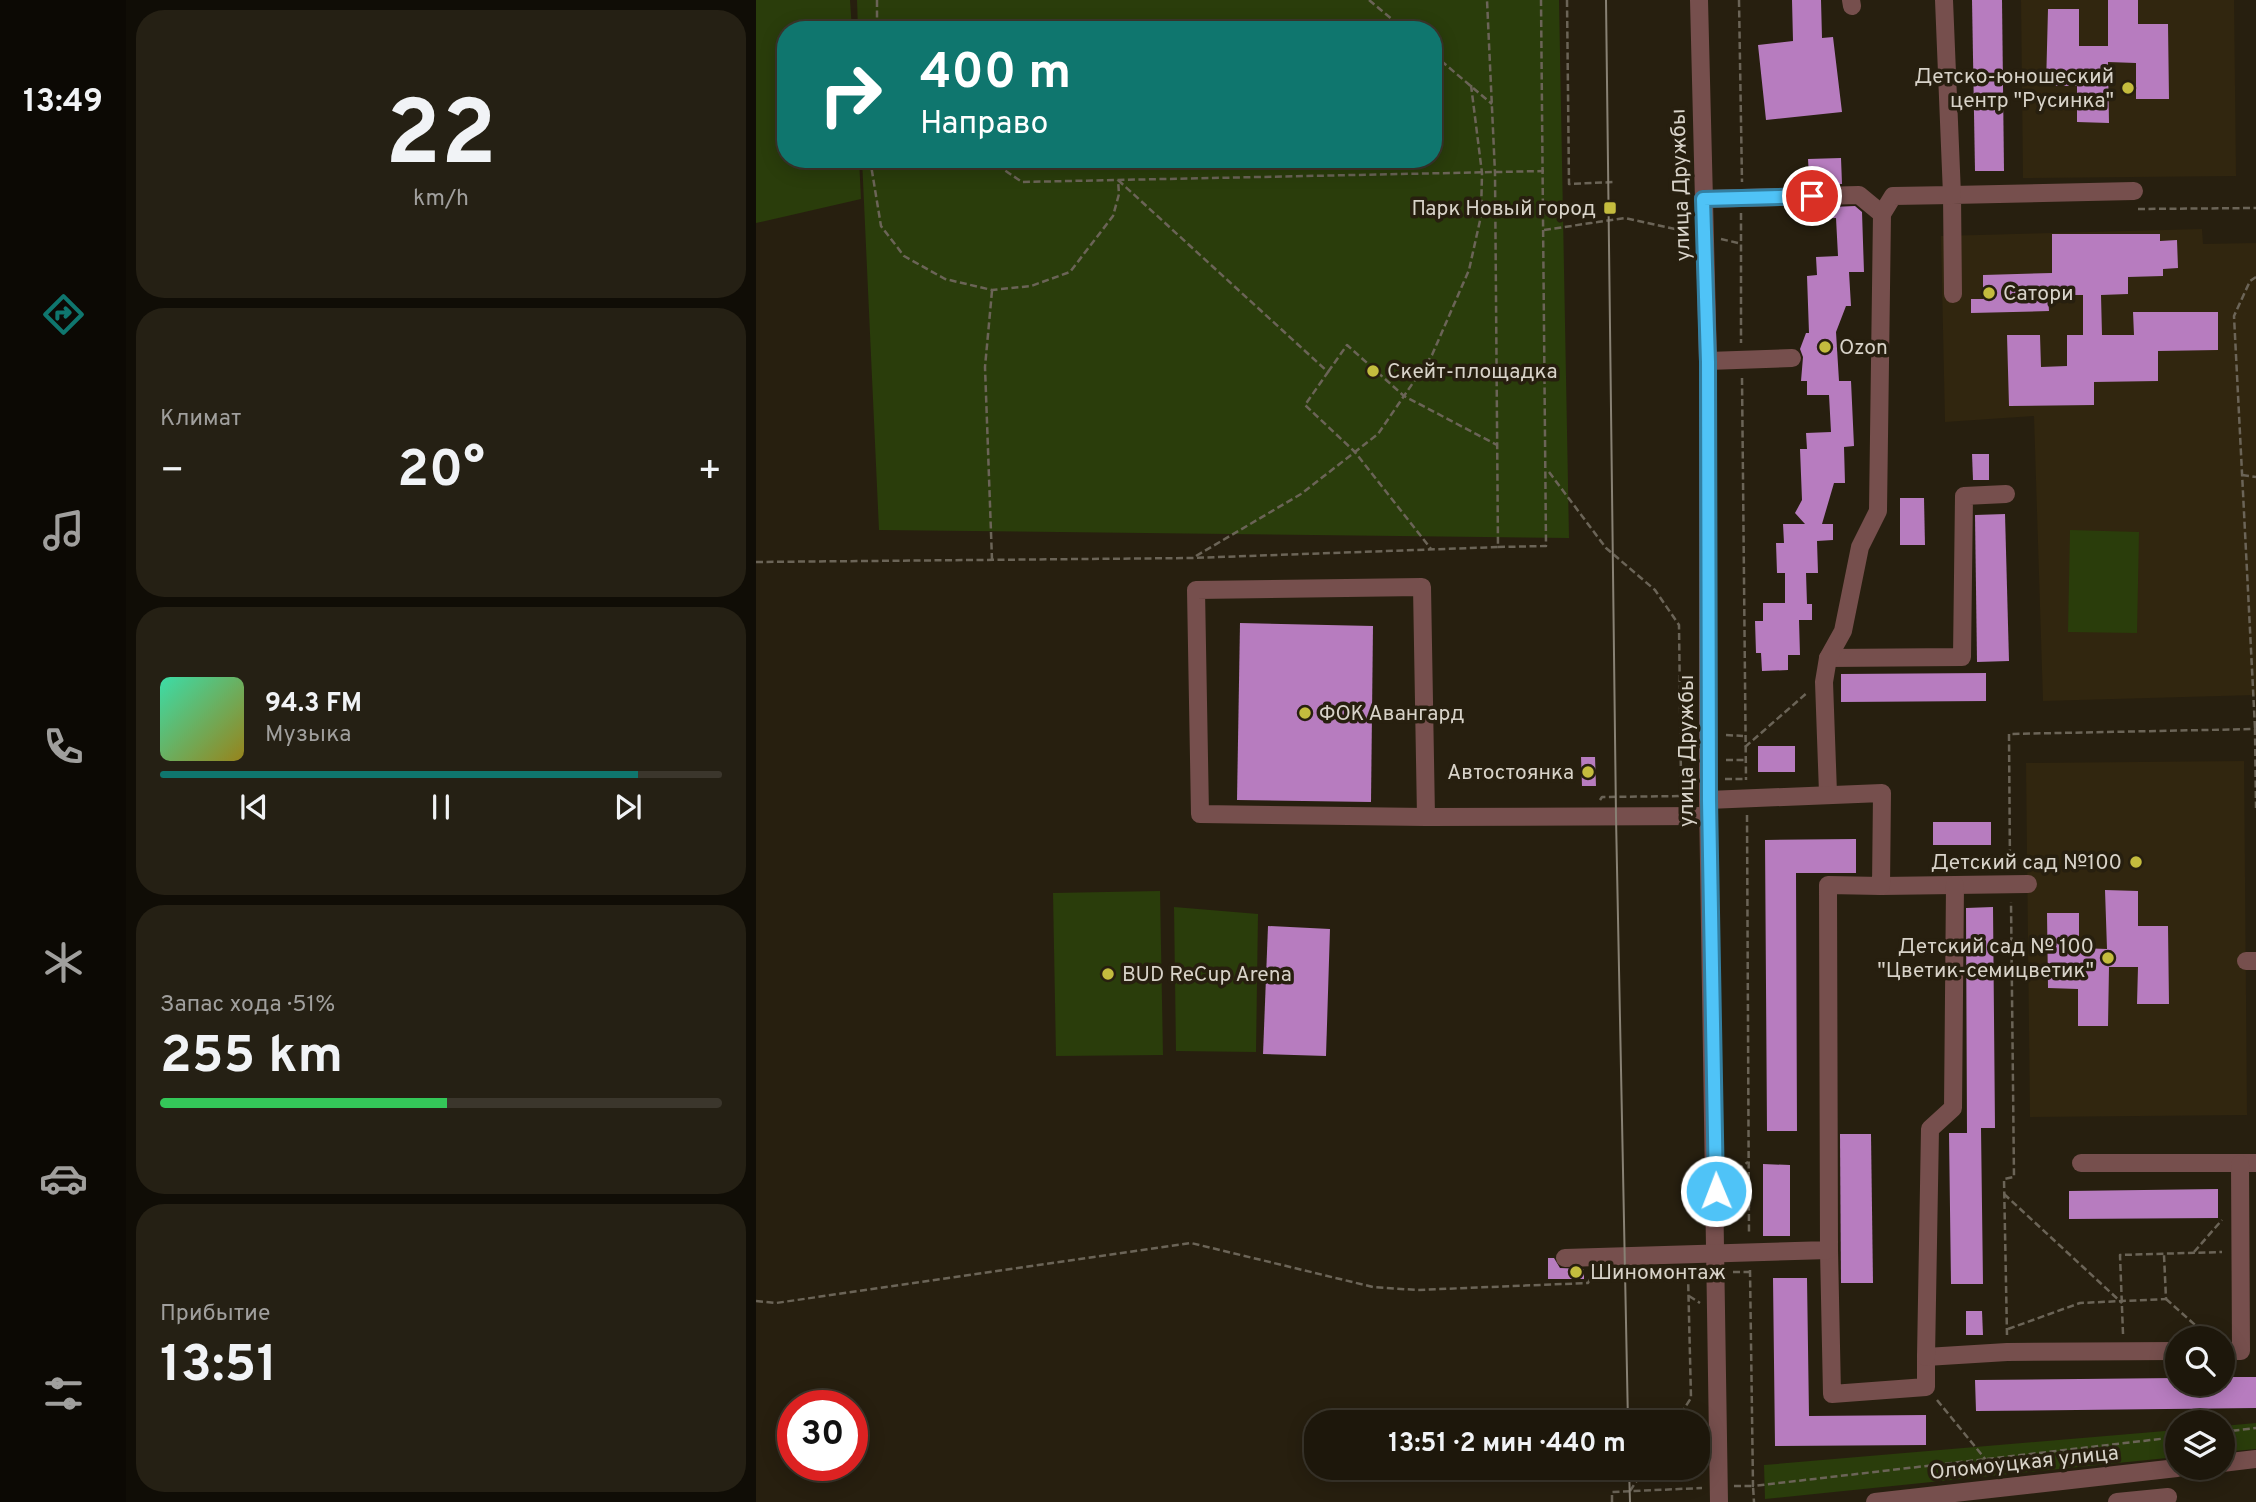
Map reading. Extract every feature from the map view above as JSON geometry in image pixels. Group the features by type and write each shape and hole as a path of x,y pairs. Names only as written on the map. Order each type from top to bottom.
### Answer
{"street":[{"name":"улица Дружбы","path":"1699,0 1708,362 1709,808 1719,1492"},
{"path":"1944,0 1953,294"},
{"path":"1828,793 1824,682 1828,658 1843,631 1860,547 1878,511 1882,214 1892,196 2134,194"},
{"path":"1703,199 1859,195 1882,214"},
{"path":"1708,362 1792,358"},
{"path":"1828,658 1962,657 1964,496 2006,494"},
{"path":"1426,817 1422,587 1196,590 1200,814 1426,817 1682,816 1746,797 1882,793 1881,887"},
{"path":"1955,885 1953,1108 1930,1129 1926,1387 1832,1394 1828,885 1881,887 1955,885 2019,884"},
{"path":"2081,1163 2248,1163 2241,1252 2241,1351 2235,1351"},
{"path":"1565,1258 1829,1250"},
{"path":"1926,1357 2007,1352 2165,1351"},
{"path":"2235,1461 2256,1459"},
{"name":"Оломоуцкая улица","path":"1875,1502 2008,1489 2165,1469"},
{"path":"2113,1474 2117,1502 2169,1500 2171,1480"}],"path":[{"path":"877,0 877,21"},
{"path":"1369,0 1394,21"},
{"path":"1487,0 1495,173 1499,547"},
{"path":"756,562 1193,558 1546,547 1548,471 1541,0"},
{"path":"1567,0 1569,184 1615,182"},
{"path":"1739,0 1749,1254 1755,1502"},
{"path":"1442,61 1492,104"},
{"path":"1193,558 1301,494 1378,434 1432,355 1469,270 1481,216 1482,173 1471,85"},
{"path":"871,168 881,226 904,256 945,279 992,290 1031,286 1070,272 1113,216 1119,194 1118,180"},
{"path":"1001,168 1022,182 1544,171"},
{"path":"1118,180 1328,372"},
{"path":"2134,194 2138,209 2256,208"},
{"path":"1544,230 1625,218 1695,233"},
{"path":"1714,237 1739,243"},
{"path":"2256,277 2250,281 2234,316 2255,729 2256,808"},
{"path":"992,290 985,367 992,560"},
{"path":"1431,549 1355,452 1305,405 1347,345 1404,396 1497,445"},
{"path":"1548,471 1606,548 1654,590 1679,625 1682,816"},
{"path":"2242,475 2256,477"},
{"path":"1681,662 1688,662"},
{"path":"1745,747 1808,692 1812,681"},
{"path":"2007,1352 2004,1179 2014,1177 2019,884 2009,734 2255,729"},
{"path":"1726,735 1745,736"},
{"path":"1726,760 1745,760"},
{"path":"1718,780 1746,779"},
{"path":"1681,780 1702,780"},
{"path":"1737,1170 1749,1161"},
{"path":"2004,1194 2122,1303"},
{"path":"1737,1202 1749,1208"},
{"path":"756,1301 776,1303 1191,1243 1373,1287 1417,1290 1588,1283 1601,1257"},
{"path":"2123,1352 2120,1255 2241,1252"},
{"path":"2164,1255 2166,1299 2196,1326"},
{"path":"1724,1272 1751,1272"},
{"path":"1683,1410 1691,1398 1688,1274 1707,1273"},
{"path":"1689,1296 1703,1305"},
{"path":"2007,1330 2080,1303 2166,1299"},
{"path":"1690,1345 1699,1338"},
{"path":"1926,1387 1987,1458 2008,1489"},
{"path":"2235,1430 2256,1428"},
{"path":"1612,1502 1612,1492 1719,1492 2165,1438"},
{"path":"1630,1491 1637,1480"}],"shaded area":[{"name":"Детско-юношеский центр \"Русинка\"","path":"2021,0 2234,0 2236,176 2023,178"},
{"path":"2202,229 2203,244 2256,243 2256,695 2043,701 2034,416 1945,422 1941,236"},
{"name":"Детский сад №100","path":"2244,761 2247,1115 2030,1117 2026,763"}],"green space":[{"path":"756,0 850,0 851,21 777,21 777,168 859,168 861,199 756,223"},
{"path":"857,0 1559,0 1569,538 879,530 862,168 1442,168 1442,21 858,21"},
{"path":"2070,530 2139,532 2137,633 2068,632"},
{"name":"BUD ReCup Arena","path":"1160,891 1163,1055 1056,1056 1053,893"},
{"path":"1174,907 1258,914 1256,1052 1176,1051"},
{"path":"2256,1423 2256,1449 2235,1451 2235,1425"},
{"path":"2165,1431 2165,1458 1765,1499 1764,1465"}],"building":[{"path":"1792,0 1821,0 1822,38 1833,37 1842,112 1766,120 1758,45 1793,41"},
{"path":"1972,0 2002,0 2004,171 1975,171"},
{"path":"2108,0 2138,0 2138,24 2168,24 2169,99 2136,99 2136,63 2108,62 2109,123 2077,122 2077,86 2046,86 2048,9 2079,9 2079,46 2108,46"},
{"path":"1841,158 1842,184 1803,185 1803,177 1809,176 1808,159"},
{"path":"1855,206 1862,212 1864,272 1849,272 1851,306 1846,306 1836,332 1839,381 1851,381 1854,446 1844,447 1845,483 1834,483 1822,524 1833,524 1833,540 1817,541 1818,573 1806,573 1807,604 1812,604 1812,620 1799,620 1800,655 1788,655 1788,670 1762,671 1761,653 1756,653 1755,621 1763,621 1763,603 1785,603 1785,573 1777,573 1776,543 1784,543 1783,524 1805,524 1795,513 1802,500 1800,449 1807,449 1806,433 1831,432 1829,395 1807,395 1807,381 1801,381 1803,357 1800,349 1806,333 1809,333 1807,276 1817,275 1816,257 1838,256 1836,218 1810,219 1810,208"},
{"path":"2052,234 2160,234 2160,241 2177,240 2178,268 2163,269 2163,276 2128,277 2128,294 2101,295 2102,335 2134,335 2133,312 2218,312 2218,350 2158,351 2158,381 2094,382 2094,405 2009,406 2007,335 2040,335 2041,367 2067,366 2067,335 2083,335 2083,295 2048,295 2049,311 1971,313 1971,299 1983,299 1983,275 2052,273"},
{"path":"1972,454 1989,454 1989,480 1973,480"},
{"path":"1900,498 1924,498 1925,545 1900,545"},
{"path":"2005,514 2009,661 1977,662 1975,515"},
{"name":"ФОК Авангард","path":"1240,623 1373,626 1371,802 1237,800"},
{"path":"1986,673 1986,701 1841,702 1841,674"},
{"path":"1758,746 1795,746 1795,772 1758,772"},
{"name":"Автостоянка","path":"1581,757 1595,757 1596,786 1582,786"},
{"path":"1933,822 1991,822 1991,845 1933,845"},
{"path":"1856,839 1856,873 1796,873 1797,1131 1767,1131 1765,840"},
{"name":"Детский сад № 100 \"Цветик-семицветик\"","path":"2105,890 2138,891 2138,926 2168,926 2169,1004 2137,1004 2138,967 2109,967 2108,1026 2078,1026 2078,989 2048,988 2047,913 2079,913 2079,948 2107,949"},
{"path":"1993,907 1995,1128 1981,1128 1983,1284 1951,1284 1949,1133 1967,1133 1966,908"},
{"path":"1268,926 1330,929 1326,1056 1263,1054"},
{"path":"1840,1134 1871,1134 1873,1283 1841,1283"},
{"path":"1763,1164 1790,1165 1790,1236 1763,1236"},
{"path":"2218,1189 2218,1218 2069,1219 2069,1191"},
{"path":"1548,1258 1554,1258 1560,1268 1584,1269 1584,1279 1548,1279"},
{"path":"1773,1278 1807,1278 1809,1416 1926,1415 1926,1445 1775,1446"},
{"path":"1966,1311 1982,1311 1983,1335 1966,1335"},
{"path":"2235,1377 2256,1377 2256,1408 1976,1411 1975,1380 2165,1378 2165,1396 2235,1396"}],"tram line":[{"path":"1606,0 1616,817 1628,1410"},
{"path":"1629,1480 1630,1502"}],"place":[{"name":"Детско-юношеский центр \"Русинка\"","path":"2128,88"},
{"name":"Парк Новый город","path":"1610,208"},
{"name":"Сатори","path":"1989,293"},
{"name":"Ozon","path":"1825,347"},
{"name":"Скейт-площадка","path":"1373,371"},
{"name":"ФОК Авангард","path":"1305,713"},
{"name":"Автостоянка","path":"1588,772"},
{"name":"Детский сад №100","path":"2136,862"},
{"name":"Детский сад № 100 \"Цветик-семицветик\"","path":"2108,958"},
{"name":"BUD ReCup Arena","path":"1108,974"},
{"name":"Шиномонтаж","path":"1576,1272"}],"route":[{"path":"1716,1191 1708,746 1708,362 1703,199 1812,196"}]}
